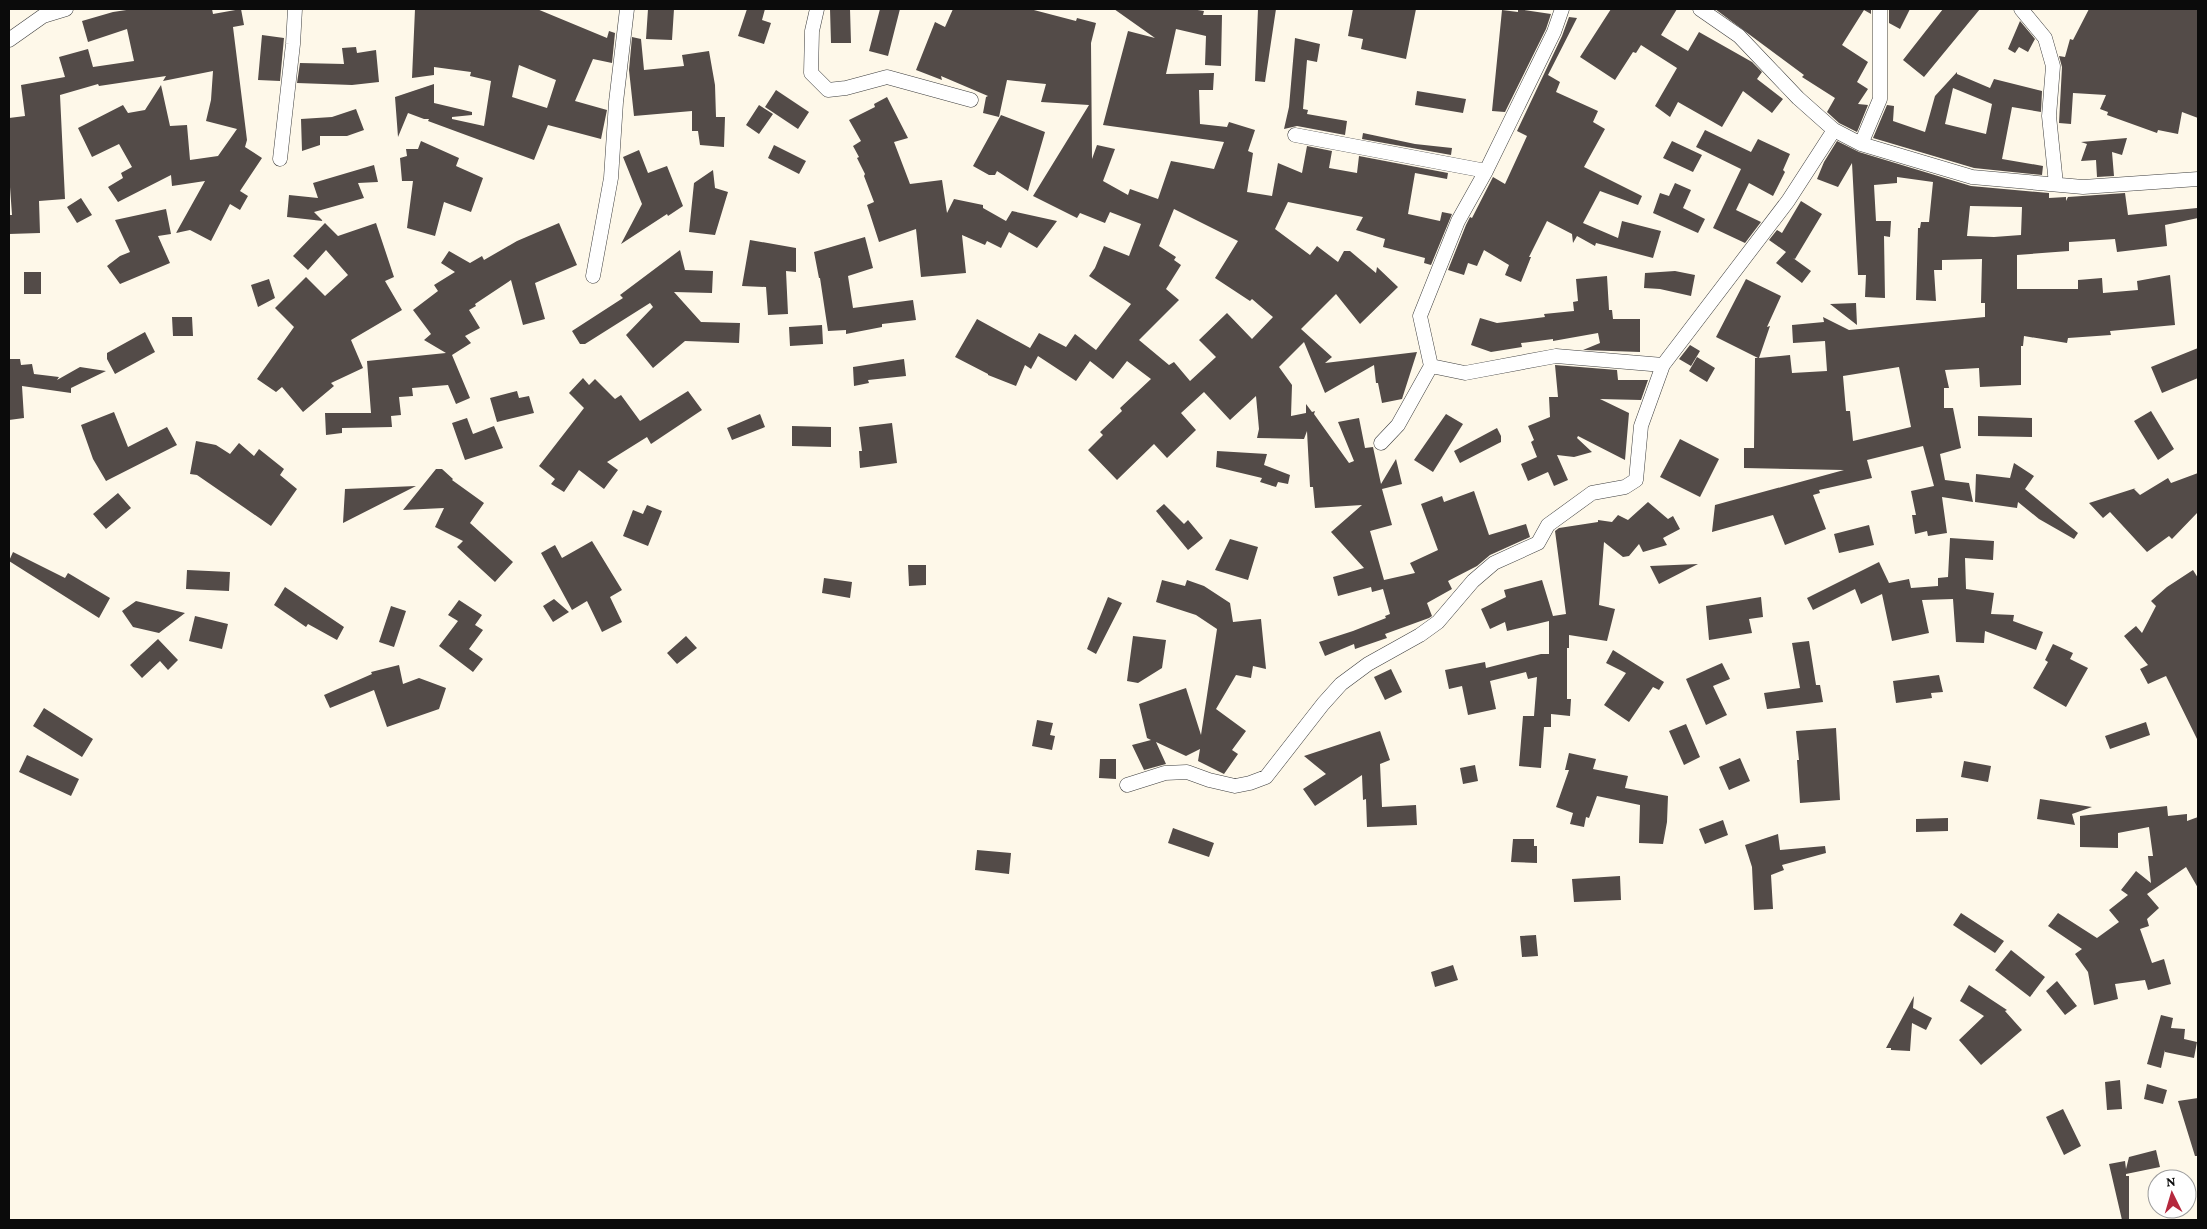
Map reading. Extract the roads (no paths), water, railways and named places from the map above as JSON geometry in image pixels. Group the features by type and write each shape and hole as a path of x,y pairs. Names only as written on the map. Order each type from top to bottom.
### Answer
{"street":[{"path":"9,40 43,16 66,9"},
{"path":"280,159 295,9"},
{"path":"593,276 611,178 616,102 627,9"},
{"path":"817,9 812,31 811,73 828,90 846,88 887,77 971,100"},
{"path":"1380,443 1398,425 1431,366 1420,316 1458,221 1486,171 1554,32 1562,9"},
{"path":"1700,9 1739,36 1798,98 1834,130 1861,144 1972,177 2083,186 2198,179"},
{"path":"1861,144 1880,99 1880,9"},
{"path":"2021,9 2045,38 2053,66 2048,116 2056,184"},
{"path":"1127,785 1165,773 1187,772 1209,780 1235,786 1266,777 1341,684 1368,664 1420,635 1438,622 1458,601 1473,581 1494,563 1538,543 1548,525 1592,493 1625,487 1636,480 1641,426 1663,365 1788,201 1834,130"},
{"path":"1295,135 1486,171"},
{"path":"1431,366 1465,373 1556,356 1663,365"}]}
